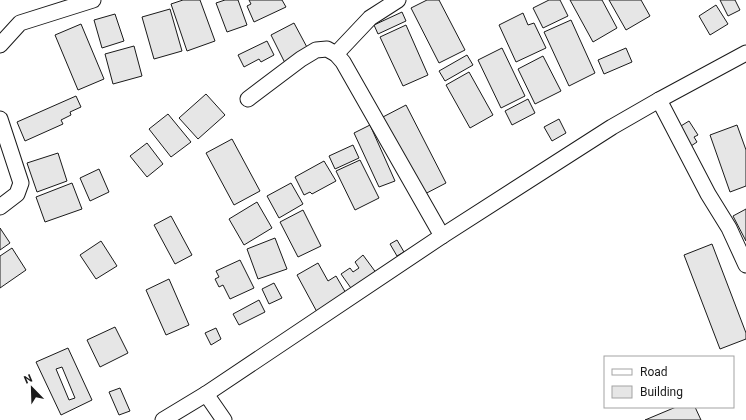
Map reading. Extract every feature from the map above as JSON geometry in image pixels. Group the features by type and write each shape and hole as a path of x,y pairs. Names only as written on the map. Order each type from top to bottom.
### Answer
{"street":[{"path":"0,45 20,23 93,0"},
{"path":"336,54 370,18 398,0"},
{"path":"248,99 301,59 316,50 327,49 336,54 343,62 442,236"},
{"path":"163,420 206,394 442,236 612,127 746,53"},
{"path":"659,100 708,194 728,228 746,265"},
{"path":"0,118 21,183 17,194 0,207"},
{"path":"206,394 224,420"}],"building":[{"path":"183,0 200,0 215,41 187,51 171,4"},
{"path":"225,0 238,0 247,25 227,32 216,3"},
{"path":"249,0 282,0 286,7 254,22 247,6 251,4"},
{"path":"427,0 439,0 465,50 439,63 411,8"},
{"path":"549,0 560,0 568,16 543,28 533,8"},
{"path":"570,0 602,0 617,28 593,42"},
{"path":"609,0 641,0 650,16 626,30"},
{"path":"720,0 735,0 740,10 728,16"},
{"path":"716,5 728,24 710,35 699,16"},
{"path":"170,9 182,51 154,59 142,17"},
{"path":"402,12 406,21 378,34 374,25"},
{"path":"523,13 528,25 534,23 546,48 516,62 499,25"},
{"path":"115,14 124,41 102,48 94,20"},
{"path":"571,20 595,73 569,86 544,32"},
{"path":"294,23 309,51 285,63 271,35"},
{"path":"81,24 104,79 78,90 55,35"},
{"path":"406,25 428,75 403,86 380,37"},
{"path":"267,41 274,55 261,62 259,59 244,67 238,55"},
{"path":"134,46 142,76 113,84 105,54"},
{"path":"502,48 525,96 501,108 478,60"},
{"path":"626,48 632,62 604,74 598,60"},
{"path":"467,55 473,65 445,81 439,71"},
{"path":"543,56 561,91 535,104 518,69"},
{"path":"469,72 493,115 470,128 446,85"},
{"path":"206,94 225,115 198,139 179,118"},
{"path":"76,96 81,107 70,112 71,115 61,120 63,124 25,141 17,122"},
{"path":"528,99 535,113 512,125 505,111"},
{"path":"406,105 446,183 421,196 381,118"},
{"path":"168,114 191,142 171,157 149,129"},
{"path":"559,119 566,133 552,141 544,127"},
{"path":"689,121 698,135 694,137 697,142 688,148 676,129"},
{"path":"370,125 395,181 379,187 354,133"},
{"path":"737,125 746,150 746,186 730,192 710,135"},
{"path":"232,139 260,191 234,205 206,153"},
{"path":"147,143 163,164 147,177 130,156"},
{"path":"353,145 359,158 335,169 329,156"},
{"path":"58,153 67,181 37,192 27,163"},
{"path":"360,160 379,198 355,210 336,171"},
{"path":"324,161 336,181 312,194 310,192 304,195 295,177"},
{"path":"99,169 109,192 90,201 80,178"},
{"path":"72,183 82,209 45,222 36,197"},
{"path":"291,183 303,204 279,218 267,196"},
{"path":"257,202 272,228 244,245 229,219"},
{"path":"746,209 746,241 733,216"},
{"path":"303,210 321,246 298,257 280,222"},
{"path":"171,216 192,255 175,264 154,225"},
{"path":"0,228 10,243 0,250"},
{"path":"275,238 287,269 258,279 247,249"},
{"path":"397,240 404,252 397,256 390,244"},
{"path":"101,241 117,266 96,279 80,255"},
{"path":"712,244 746,333 746,339 720,349 684,255"},
{"path":"12,248 26,270 0,288 0,256"},
{"path":"363,255 377,274 353,291 341,274 350,268 353,272 359,268 355,262"},
{"path":"240,260 254,288 230,299 223,285 219,287 215,279 219,277 216,271"},
{"path":"318,263 328,281 336,276 347,295 317,312 297,275"},
{"path":"169,279 189,325 166,335 146,290"},
{"path":"274,283 282,298 269,304 262,289"},
{"path":"259,300 265,312 239,325 233,314"},
{"path":"115,327 128,353 100,367 87,340"},
{"path":"216,328 221,339 211,345 205,333"},
{"path":"68,348 92,400 61,415 36,362","holes":["62,367 75,398 69,400 56,369"]},
{"path":"120,388 130,411 119,415 109,392"},
{"path":"674,408 695,408 701,420 645,420"}]}
